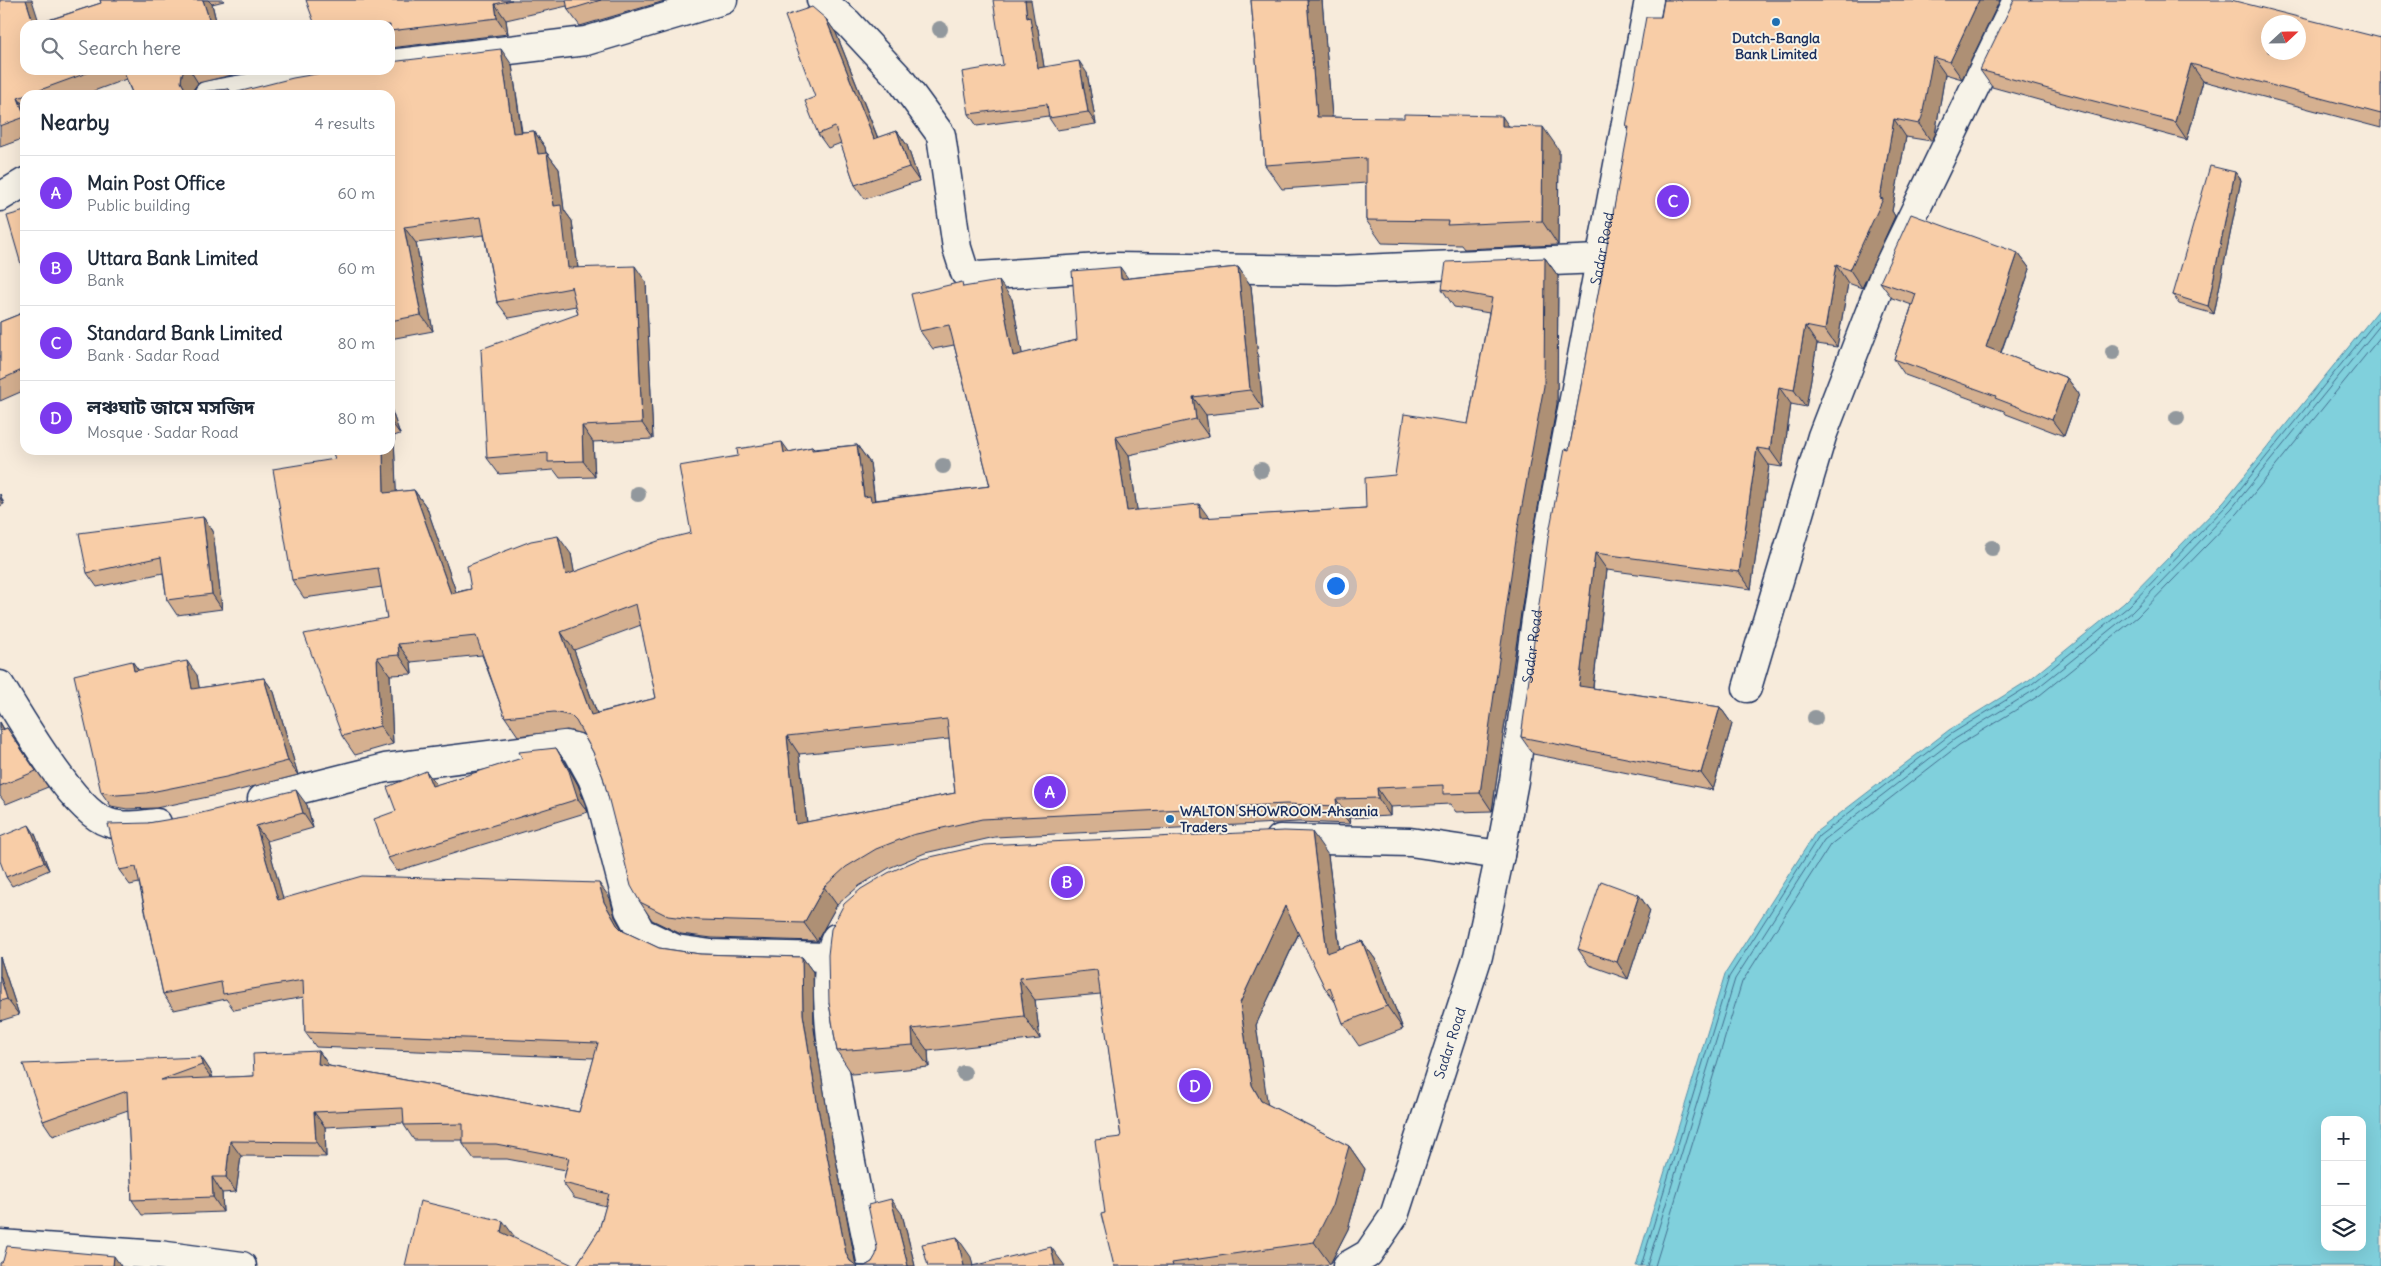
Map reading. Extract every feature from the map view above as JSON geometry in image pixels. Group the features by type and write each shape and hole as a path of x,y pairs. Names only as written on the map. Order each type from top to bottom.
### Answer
{"street":[{"path":"395,63 586,41 722,0"},
{"path":"821,0 848,24 900,79 941,135 957,248 965,273 978,276 1115,267 1337,270 1599,259"},
{"name":"Sadar Road","path":"1347,1266 1368,1254 1394,1216 1478,956 1500,855 1518,752 1545,553 1649,0"},
{"path":"1747,688 1822,436 1884,275 2017,0"},
{"path":"237,90 325,75"},
{"path":"0,197 20,185"},
{"path":"0,685 43,753 82,805 106,822 133,826 181,820"},
{"path":"241,804 385,768 560,744 575,747 592,778 601,801 629,910 641,932 676,948 711,954 830,957"},
{"path":"1260,840 1300,838 1410,842 1500,855"},
{"path":"847,917 831,947 829,1027 844,1120 872,1266"},
{"path":"2,1251 159,1255 242,1266"}],"water":[{"path":"2381,307 2381,1266 1636,1266 1725,974 1816,832 1949,730 2029,680 2124,603 2224,501"}],"building":[{"path":"0,0 26,0 32,20 20,20 20,75 81,75 40,90 20,90 20,97 18,98 20,119 0,126"},
{"path":"100,0 203,0 209,20 49,20 101,3"},
{"path":"306,0 512,0 495,4 497,18 395,30 395,20 313,20"},
{"path":"566,0 601,0 568,10"},
{"path":"993,0 1025,0 1027,18 1030,17 1038,68 1079,61 1088,112 1049,118 1047,104 969,114 962,72 1003,65"},
{"path":"1251,0 1307,0 1317,117 1404,118 1404,114 1502,116 1502,126 1543,127 1542,221 1447,225 1448,221 1366,220 1366,158 1265,165"},
{"path":"1664,0 1979,0 1950,62 1933,57 1922,117 1919,124 1894,119 1880,198 1883,199 1850,270 1836,265 1825,330 1805,326 1794,390 1779,387 1770,450 1757,448 1739,572 1595,553 1579,686 1720,707 1701,773 1521,737 1548,538 1565,449 1569,450 1629,127 1626,127 1646,17 1661,17"},
{"path":"2014,0 2231,0 2290,15 2261,15 2261,60 2306,60 2306,19 2381,38 2381,114 2191,64 2175,122 1980,70"},
{"path":"812,7 826,19 874,139 897,131 909,167 855,185 835,127 818,134 805,101 815,97 785,16"},
{"path":"501,49 513,133 534,131 538,154 547,153 554,206 561,205 568,268 635,266 642,423 582,426 583,461 548,462 548,453 487,458 481,349 578,314 571,286 571,288 497,302 481,217 404,227 421,315 395,320 395,90 246,90 310,75 395,75 395,61"},
{"path":"125,75 182,75 181,82 187,90 131,90"},
{"path":"2210,166 2235,172 2208,306 2173,295"},
{"path":"20,212 20,261 7,216"},
{"path":"1911,214 2018,253 1986,347 2067,378 2052,420 1995,398 1996,396 1894,359 1916,294 1880,282"},
{"path":"1545,258 1544,386 1517,533 1480,793 1443,794 1443,785 1377,788 1378,798 1336,799 1337,806 1286,804 982,819 912,835 876,849 846,867 824,887 804,923 700,920 668,916 640,902 631,886 603,777 593,752 576,721 571,716 554,712 505,717 476,636 398,644 399,655 377,657 380,726 342,736 304,634 387,618 378,568 292,580 273,469 335,459 334,455 383,455 384,493 414,490 451,594 471,589 467,566 531,541 558,536 566,575 658,541 691,533 679,466 738,456 737,449 782,442 784,453 812,447 812,450 857,445 864,497 870,496 871,501 990,486 949,325 920,331 911,294 962,282 963,287 999,281 1013,356 1077,340 1072,271 1120,267 1121,279 1238,267 1250,390 1193,397 1196,419 1116,437 1127,511 1199,504 1200,518 1366,508 1365,478 1395,475 1404,414 1468,424 1492,298 1442,289 1446,262","holes":["636,604 656,698 591,715 561,632","947,719 955,793 796,824 787,736"]},
{"path":"20,314 20,371 0,380 0,322"},
{"path":"203,517 212,594 167,600 161,557 87,573 79,533"},
{"path":"132,661 134,671 187,661 192,689 264,678 288,761 226,777 146,793 117,795 101,792 74,675"},
{"path":"7,728 36,771 0,786 0,731"},
{"path":"556,748 569,771 578,799 388,858 374,819 396,811 387,787 426,771 432,786 522,758 519,752"},
{"path":"296,790 303,813 256,826 278,900 362,876 599,883 604,902 617,925 623,931 659,948 700,954 802,957 803,1014 818,1108 846,1254 850,1261 857,1266 576,1266 599,1230 609,1194 563,1183 569,1158 496,1144 463,1144 463,1124 404,1125 403,1108 314,1112 316,1142 230,1141 226,1177 212,1177 213,1197 132,1200 127,1091 43,1121 23,1064 201,1057 202,1065 161,1080 254,1076 253,1054 319,1051 318,1064 579,1112 598,1043 305,1032 303,980 223,994 221,982 163,994 136,867 119,870 108,824 148,823 189,816"},
{"path":"29,825 44,862 6,877 0,861 0,837"},
{"path":"1284,831 1312,832 1327,953 1362,941 1387,1006 1343,1023 1330,988 1326,990 1285,906 1240,1003 1252,1085 1261,1101 1349,1146 1332,1206 1314,1242 1172,1263 1173,1266 1114,1266 1101,1214 1105,1213 1095,1140 1121,1137 1097,970 1019,978 1024,1016 912,1029 913,1045 837,1051 829,1003 828,955 831,929 844,904 861,889 888,873 917,860 984,845"},
{"path":"1601,881 1639,895 1617,962 1578,949"},
{"path":"0,976 7,999 0,1001"},
{"path":"891,1199 908,1266 865,1266 872,1262 877,1248 868,1205"},
{"path":"420,1201 503,1221 501,1232 575,1266 405,1266"},
{"path":"957,1237 964,1266 928,1266 922,1244"},
{"path":"7,1246 114,1256 113,1266 0,1266"},
{"path":"1051,1247 1055,1266 972,1266"}],"place":[{"name":"Dutch-Bangla Bank Limited","path":"1776,22"},
{"name":"Standard Bank Limited","path":"1673,201"},
{"name":"Main Post Office","path":"1050,792"},
{"name":"WALTON SHOWROOM-Ahsania Traders","path":"1170,819"},
{"name":"Uttara Bank Limited","path":"1067,882"},
{"name":"লঞ্চঘাট জামে মসজিদ","path":"1195,1086"}]}
